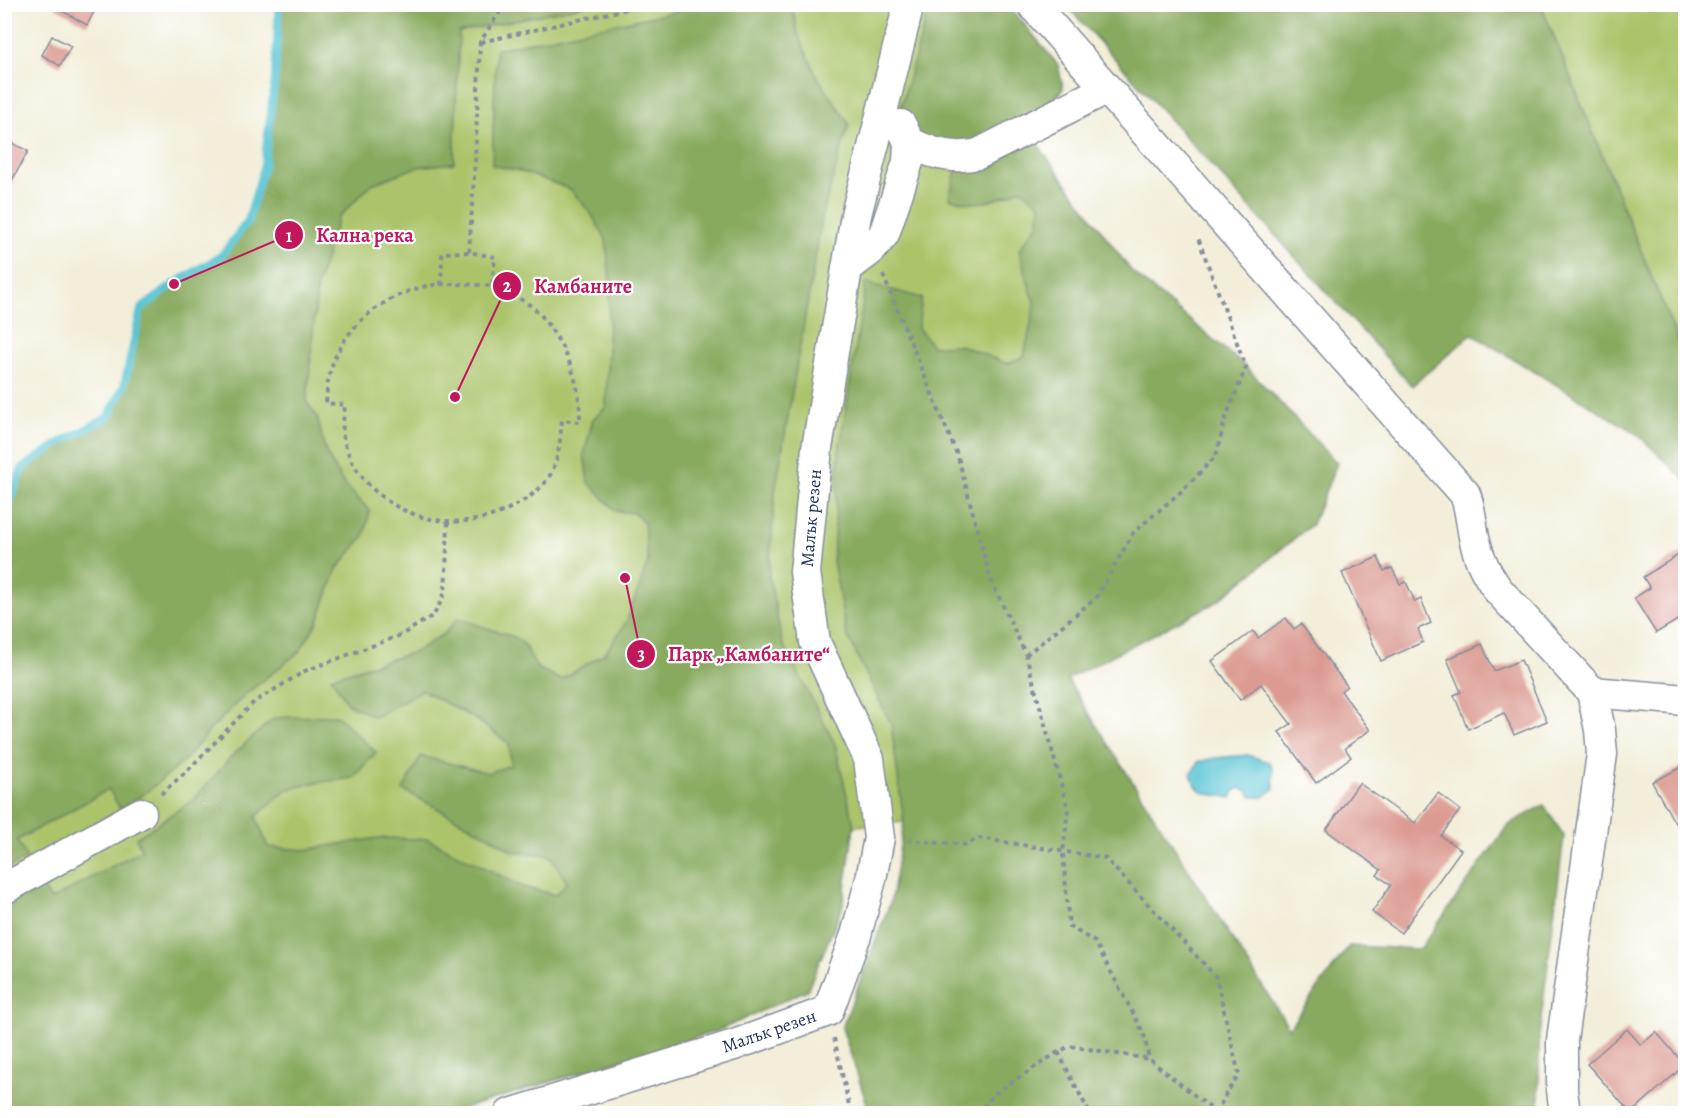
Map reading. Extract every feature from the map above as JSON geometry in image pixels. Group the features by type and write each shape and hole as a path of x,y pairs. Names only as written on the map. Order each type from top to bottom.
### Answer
{"street":[{"name":"Малък резен","path":"510,1113 734,1044 828,1011 856,935 872,879 879,838 869,759 815,642 805,572 817,448 856,215 909,4"},
{"path":"1032,4 1465,494 1470,506 1475,540 1486,573 1498,590 1592,692 1600,730 1602,754 1562,1040 1564,1113"},
{"path":"909,142 928,152 962,158 978,154 1106,89"},
{"path":"847,268 872,249 884,234 908,162 909,142 885,99"},
{"path":"1592,692 1686,700"},
{"path":"4,889 141,813"}],"path":[{"path":"469,252 480,42 505,4"},
{"path":"480,42 648,4"},
{"path":"1026,655 1096,598 1134,532 1216,456 1225,420 1246,367 1198,238"},
{"path":"872,249 958,457 990,579 1026,655 1068,809 1063,852 1069,926 1095,942 1144,1034 1149,1059"},
{"path":"441,285 442,253 469,252 495,256 492,286"},
{"path":"441,285 492,286 513,294 538,312 560,341 575,375 580,406 580,422 562,420 558,455 547,481 528,498 501,513 474,521 448,523 424,519 400,510 376,493 355,468 343,439 345,405 326,403 329,376 338,351 357,322 386,301 422,287 441,285"},
{"path":"141,813 188,770 254,702 305,671 401,635 434,615 446,593 448,523"},
{"path":"879,838 966,844 979,838 1105,858 1216,977 1239,1075 1227,1092 1218,1113 1149,1059 1070,1046 994,1094 977,1113"},
{"path":"828,1011 851,1113"},
{"path":"1058,1052 1090,1113"}],"green space":[{"path":"279,5 1008,5 1058,65 1063,88 1035,141 1132,272 1246,367 1337,463 1312,524 1216,602 1066,678 904,822 854,826 842,909 807,990 717,1031 448,1113 5,1113 4,555 8,547 9,506 22,468 58,444 108,417 124,386 141,309 174,284 221,256 248,221 264,165 275,78"},
{"path":"279,5 586,5 459,32 454,163 417,167 372,184 338,218 317,286 307,402 317,417 326,453 344,484 370,511 364,536 337,569 318,621 300,651 246,694 212,728 184,761 143,795 120,809 109,789 17,840 27,858 5,870 4,555 8,547 9,506 22,468 58,444 108,417 124,386 141,309 174,284 221,256 248,221 264,165 275,78"},
{"path":"706,5 792,5 798,34 816,75 849,124 823,212 775,492 769,575 782,642 835,744 854,826 842,909 807,990 717,1031 448,1113 5,1114 5,903 41,884 51,900 142,850 136,838 192,801 234,754 274,718 336,715 376,752 353,778 313,783 286,790 256,817 268,847 304,850 378,838 428,839 523,887 556,895 567,882 550,855 514,852 403,790 421,756 488,773 511,765 509,744 477,720 422,690 375,717 348,704 331,677 415,652 445,633 458,618 514,637 523,643 537,668 561,680 605,653 626,623 648,562 644,523 635,513 616,511 588,482 584,454 593,419 606,407 610,282 606,240 590,212 570,189 520,171 492,165 496,49"},
{"path":"930,5 1008,5 1058,65 1063,88 1046,109 965,149 923,139 907,125 901,106"},
{"path":"1066,5 1541,5 1685,359 1685,480 1636,433 1472,334 1412,386"},
{"path":"1541,5 1685,5 1685,359"},
{"path":"1035,141 1132,272 1246,367 1337,463 1312,524 1216,602 1067,679 1289,1028 1349,946 1420,949 1508,825 1544,805 1564,836 1539,1036 1539,1113 870,1113 842,1028 891,900 904,822 891,724 846,633 833,561 839,451 866,283 922,298 918,328 932,346 960,345 1008,364 1024,356 1035,306 1019,250 1039,222 1040,204 1021,189 986,202 977,203 949,198 957,168"}],"water":[{"path":"1248,755 1269,762 1273,769 1274,789 1264,797 1251,797 1248,791 1241,788 1234,791 1231,798 1206,794 1194,782 1191,774 1198,762"}],"building":[{"path":"56,4 98,4 87,25 55,7"},
{"path":"52,36 71,46 60,66 42,55"},
{"path":"4,139 28,151 8,188 4,186"},
{"path":"1686,550 1686,615 1656,633 1634,598 1650,588 1643,577"},
{"path":"1378,557 1384,571 1392,568 1400,584 1406,582 1415,602 1421,599 1431,623 1418,629 1423,642 1381,661 1342,573"},
{"path":"1286,618 1294,629 1301,624 1347,686 1341,691 1370,730 1345,748 1351,757 1316,783 1279,732 1291,724 1261,684 1240,700 1212,661 1253,631 1258,638"},
{"path":"1482,644 1494,671 1521,660 1547,721 1514,735 1504,713 1468,729 1454,695 1461,692 1447,659"},
{"path":"1686,765 1686,824 1675,823 1652,782"},
{"path":"1359,783 1415,823 1438,793 1460,810 1441,836 1461,850 1401,933 1372,912 1391,885 1377,875 1381,870 1326,830"},
{"path":"1627,1029 1641,1045 1656,1032 1685,1065 1631,1113 1587,1064"}],"waterway":[{"path":"4,554 8,547 9,506 22,468 58,444 108,417 124,386 141,309 174,284 221,256 248,221 264,165 275,78 279,4"}],"place":[{"name":"Кална река","path":"174,284"},
{"name":"Камбаните","path":"455,397"},
{"name":"Парк „Камбаните“","path":"625,578"}]}
